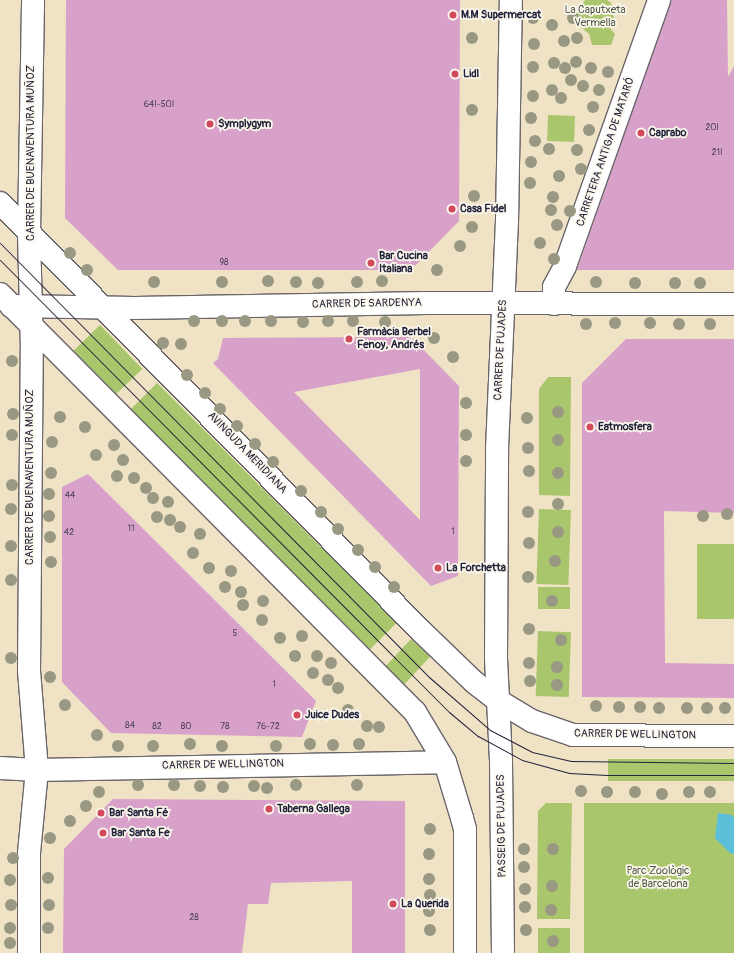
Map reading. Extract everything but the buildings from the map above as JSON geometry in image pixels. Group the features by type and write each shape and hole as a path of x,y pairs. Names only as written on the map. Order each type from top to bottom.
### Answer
{"street":[{"name":"CARRER DE BUENAVENTURA MUÑOZ","path":"29,953 29,852 37,770 29,670 15,307 29,233 33,0"},
{"name":"CARRER DE PUJADES","path":"497,700 497,450 503,303 511,0"},
{"name":"CARRETERA ANTIGA DE MATARÓ","path":"554,304 554,286 565,266 659,0"},
{"name":"AVINGUDA MERIDIANA","path":"0,203 422,632 474,682 497,700"},
{"name":"CARRER DE SARDENYA","path":"15,307 102,306 135,308 503,303 734,304"},
{"path":"15,307 415,712 445,762 465,829 465,953"},
{"name":"CARRER DE WELLINGTON","path":"497,700 532,721 573,735 734,736"},
{"name":"PASSEIG DE PUJADES","path":"497,700 503,953"},
{"name":"CARRER DE WELLINGTON","path":"0,768 37,770 445,762"}],"green space":[{"name":"La Caputxeta Vermella","path":"585,0 607,0 611,3 614,17 609,27 615,34 611,45 592,45 589,34 577,24 576,15"},
{"path":"548,115 575,116 574,142 547,141"},
{"path":"100,325 142,369 115,395 73,351"},
{"path":"548,377 571,377 570,496 539,495 539,389"},
{"path":"157,383 397,623 370,650 130,410"},
{"path":"539,509 571,510 568,585 536,584"},
{"path":"697,544 734,544 734,619 697,619"},
{"path":"538,587 570,587 570,609 538,609"},
{"path":"538,631 571,632 569,697 536,696"},
{"path":"411,639 430,657 404,685 385,667"},
{"path":"608,759 734,759 734,781 608,781"},
{"path":"546,803 572,803 570,919 537,919 538,811"},
{"name":"Parc Zoològic de Barcelona","path":"584,803 734,803 734,953 584,953"},
{"path":"538,928 570,928 570,953 538,953"}],"water":[{"path":"718,813 732,815 734,818 734,854 730,853 715,838"}],"tram line":[{"path":"0,243 429,677 490,730 532,752 571,761 734,763"},
{"path":"0,260 449,712 478,736 522,760 569,773 607,775 734,775"}],"place":[{"name":"M.M Supermercat","path":"453,15"},
{"name":"Lidl","path":"455,74"},
{"name":"Symplygym","path":"210,124"},
{"name":"Caprabo","path":"641,133"},
{"name":"Casa Fidel","path":"452,209"},
{"name":"Bar Cucina Italiana","path":"371,263"},
{"name":"Farmàcia Berbel Fenoy, Andrés","path":"349,339"},
{"name":"Eatmosfera","path":"590,427"},
{"name":"La Forchetta","path":"438,568"},
{"name":"Juice Dudes","path":"297,715"},
{"name":"Taberna Gallega","path":"269,809"},
{"name":"Bar Santa Fé","path":"101,813"},
{"name":"Bar Santa Fe","path":"103,833"},
{"name":"La Querida","path":"393,904"}]}
